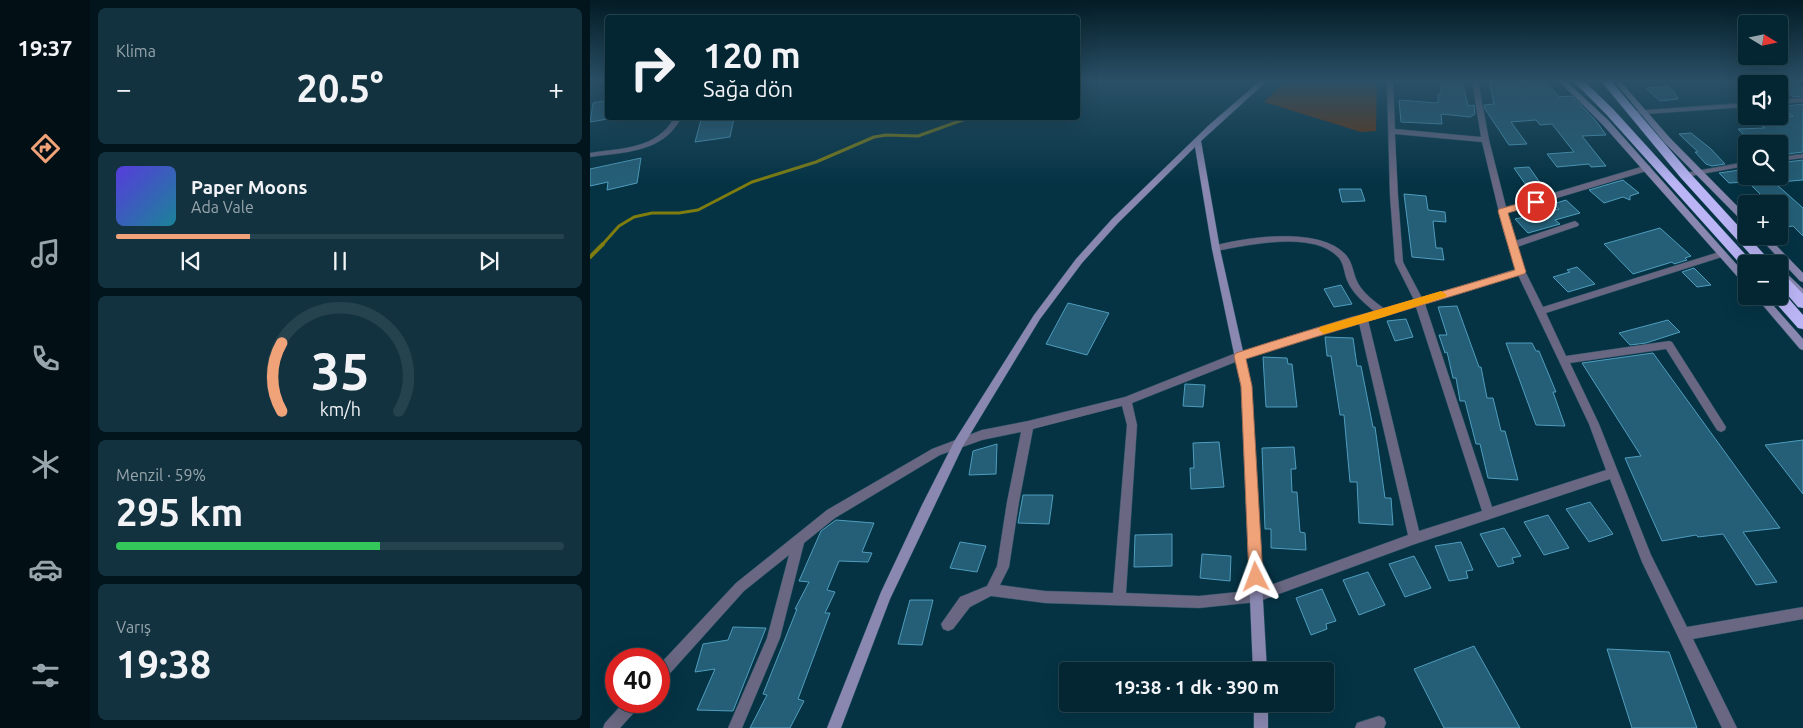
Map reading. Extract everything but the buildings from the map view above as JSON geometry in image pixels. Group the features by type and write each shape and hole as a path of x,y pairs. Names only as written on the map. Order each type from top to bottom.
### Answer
{"highway":[{"path":"1613,115 1740,255"},
{"path":"1639,115 1685,175 1760,255"},
{"path":"1788,287 1803,303"},
{"path":"1786,305 1803,324"}],"street":[{"path":"834,728 885,596 959,443 1038,317 1079,261 1115,221 1226,115"},
{"path":"1391,115 1399,262 1419,301 1489,515"},
{"path":"1481,115 1503,211 1521,272 1594,424 1646,558 1730,728"},
{"path":"1598,115 1738,272"},
{"path":"1640,115 1738,212"},
{"path":"590,155 653,143 674,127 676,120"},
{"path":"1391,131 1486,140"},
{"path":"1198,142 1216,248 1246,386 1260,662"},
{"path":"1788,158 1803,156"},
{"path":"1685,175 1738,165"},
{"path":"1503,211 1647,168"},
{"path":"1513,245 1575,224"},
{"path":"1216,248 1293,238 1337,249 1344,257 1353,282 1369,303 1384,313"},
{"path":"1771,245 1803,279"},
{"path":"1540,312 1722,254"},
{"path":"670,663 740,587 831,514 936,452 982,436 1126,400 1240,356 1521,272"},
{"path":"1788,280 1803,294"},
{"path":"1767,305 1803,346"},
{"path":"1362,318 1416,538"},
{"path":"1563,360 1669,345 1721,427"},
{"path":"1119,599 1132,425 1126,400"},
{"path":"991,590 1003,567 1013,502 1028,426"},
{"path":"948,624 965,602 991,590 1045,598 1199,602 1257,596 1416,538 1613,473"},
{"path":"735,728 773,638 799,540"},
{"path":"1684,634 1803,612"},
{"path":"1261,712 1261,728"},
{"path":"610,728 624,713"},
{"path":"1362,728 1379,723"}],"shaded area":[{"path":"1306,115 1376,115 1376,131 1361,132"}],"waterway":[{"path":"602,245 619,226 634,217 652,213 679,213 698,210 752,182 816,162 874,137 886,135 918,136 962,120"},
{"path":"590,257 602,245"}],"slow traffic":[{"path":"1324,330 1441,295"}],"route":[{"path":"1256,577 1246,386 1240,356 1351,321 1521,272 1503,211 1536,202"}]}
